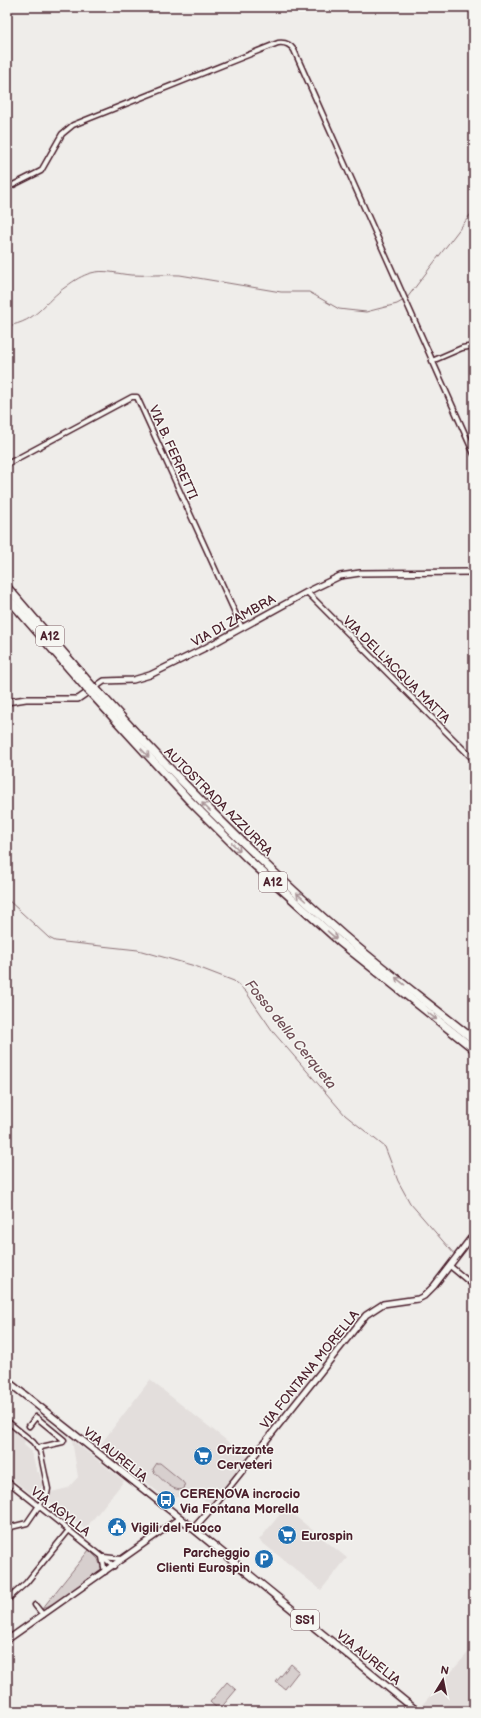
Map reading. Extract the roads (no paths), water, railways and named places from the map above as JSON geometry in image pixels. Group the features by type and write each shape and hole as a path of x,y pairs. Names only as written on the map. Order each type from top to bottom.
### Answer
{"highway":[{"name":"AUTOSTRADA AZZURRA","path":"7,587 92,689 183,794 253,863 340,942 474,1050"},
{"name":"AUTOSTRADA AZZURRA","path":"7,596 92,689 192,793 268,867 346,937 474,1040"}],"main road":[{"name":"VIA AURELIA","path":"7,1381 180,1518 417,1711"}],"street":[{"path":"7,188 39,172 48,160 61,136 73,125 277,43 285,43 291,46 474,454"},
{"path":"432,362 464,347 474,346"},
{"name":"VIA B. FERRETTI","path":"7,464 132,397 137,397 242,628"},
{"name":"VIA DI ZAMBRA","path":"7,702 26,699 78,699 104,681 130,680 150,675 242,628 307,592 335,578 349,574 474,572"},
{"name":"VIA DELL'ACQUA MATTA","path":"307,592 317,604 474,760"},
{"name":"VIA FONTANA MORELLA","path":"193,1529 218,1501 222,1494 366,1315 383,1304 422,1298 432,1289 474,1234"},
{"path":"450,1266 474,1286"},
{"path":"28,1426 36,1417 64,1440 63,1442 37,1448"},
{"path":"7,1421 33,1442 40,1452 48,1489 47,1494 40,1506 27,1523 7,1528"},
{"name":"VIA AGYLLA","path":"7,1481 114,1566"},
{"path":"7,1640 180,1518"},
{"path":"7,1600 26,1584 69,1530"},
{"path":"105,1572 102,1556 114,1559 123,1559"},
{"path":"35,1606 43,1615"}],"waterway":[{"path":"407,298 474,210"},
{"path":"7,326 18,324 34,315 59,292 78,278 101,271 131,275 180,275 281,292 309,292 339,309 366,312 397,304 404,300"},
{"name":"Fosso della Cerqueta","path":"7,899 49,938 55,941 138,950 195,966 234,981 246,992 274,1033 345,1115 385,1147 398,1181 410,1203 455,1255"}],"place":[{"name":"Orizzonte Cerveteri","path":"203,1456"},
{"name":"CERENOVA incrocio Via Fontana Morella","path":"166,1500"},
{"name":"Vigili del Fuoco","path":"117,1527"},
{"name":"Eurospin","path":"287,1535"},
{"name":"Parcheggio Clienti Eurospin","path":"264,1559"}]}
